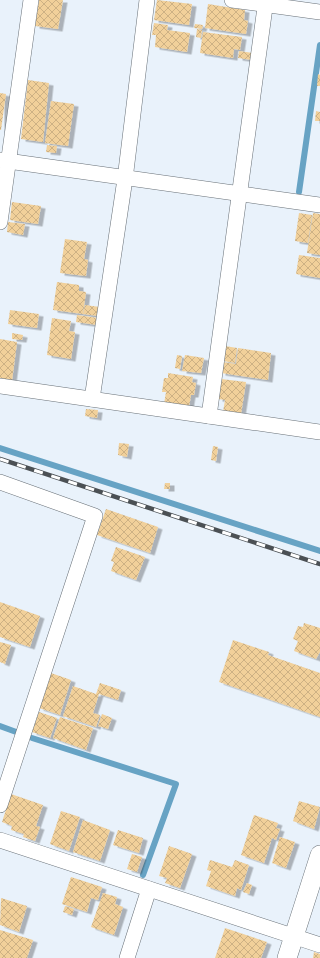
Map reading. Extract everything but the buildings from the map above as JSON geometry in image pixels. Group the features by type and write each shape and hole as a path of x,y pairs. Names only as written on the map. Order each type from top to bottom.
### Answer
{"street":[{"path":"0,222 4,161 31,0"},
{"path":"92,399 125,179 147,0"},
{"path":"232,0 266,2 320,12"},
{"path":"209,416 266,2"},
{"path":"4,161 320,205"},
{"path":"0,386 320,432"},
{"path":"0,482 95,516 0,805"},
{"path":"0,840 320,945"},
{"path":"287,958 320,855"},
{"path":"127,958 149,889"}],"waterway":[{"path":"299,192 320,45"},
{"path":"0,448 320,551"},
{"path":"0,726 19,733"},
{"path":"32,738 176,784 143,875"}],"railway":[{"path":"0,459 320,564"}]}
